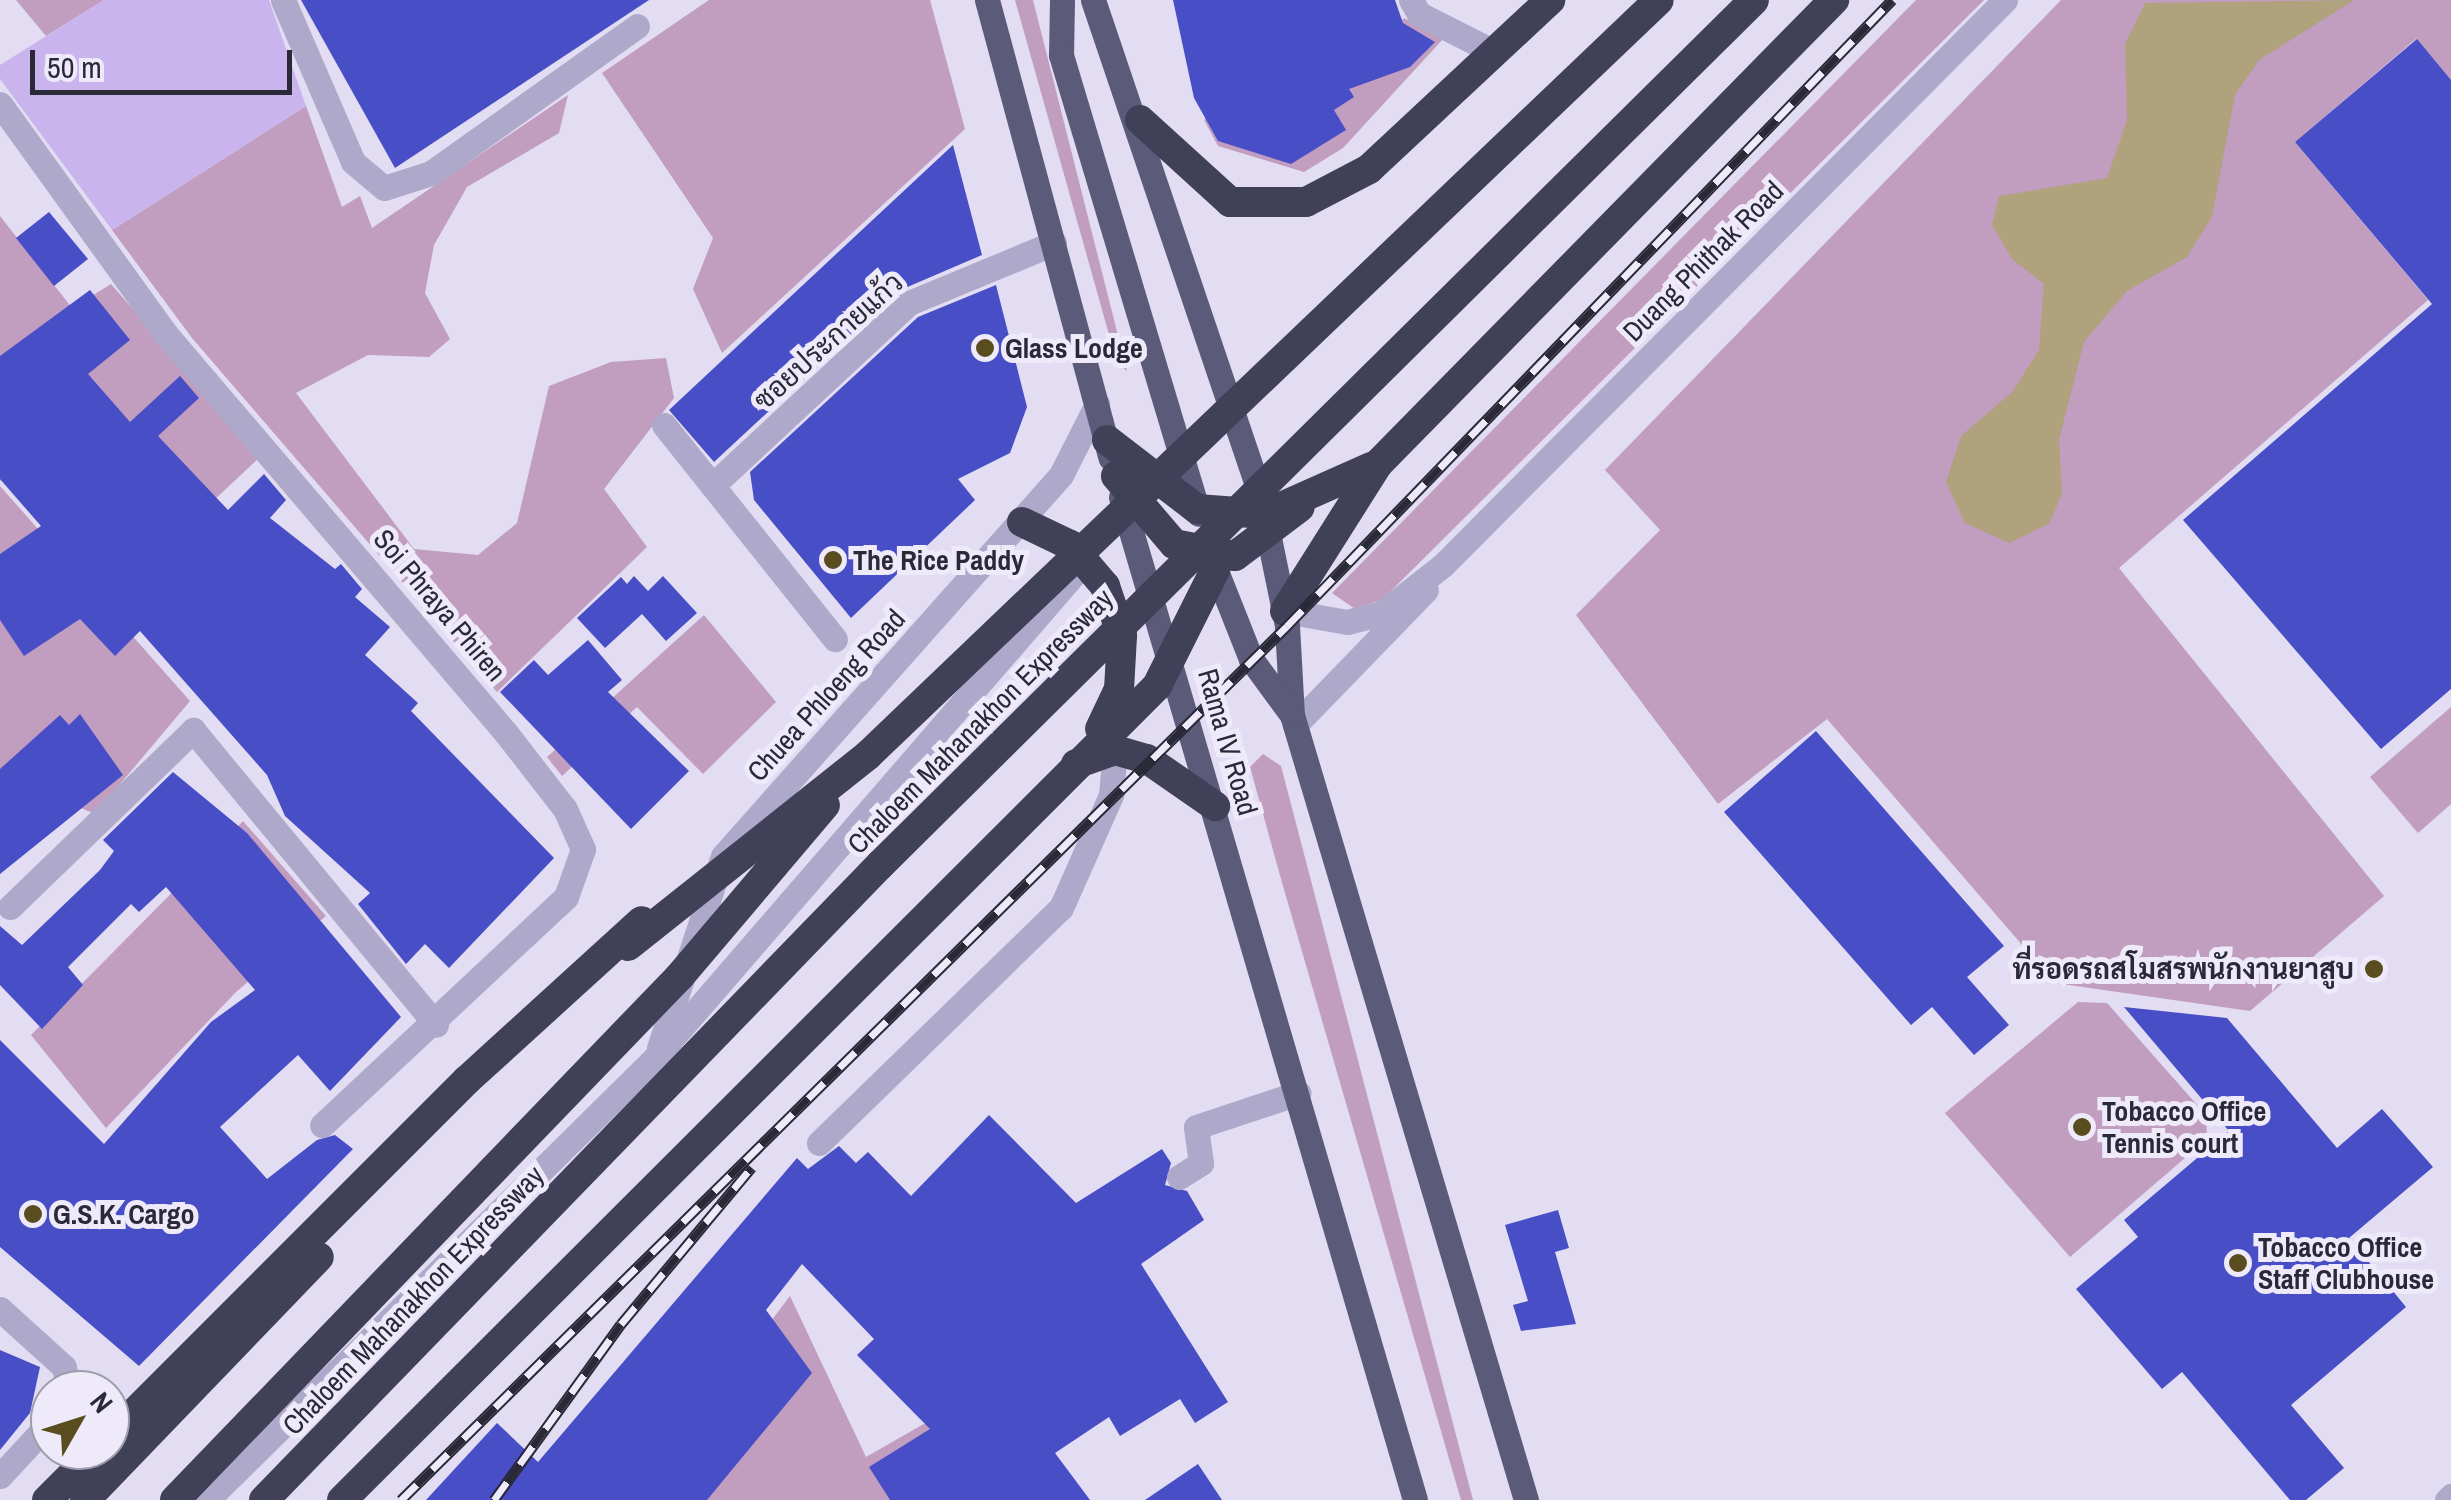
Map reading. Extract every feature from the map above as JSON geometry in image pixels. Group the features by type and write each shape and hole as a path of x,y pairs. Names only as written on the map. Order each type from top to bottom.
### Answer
{"highway":[{"path":"1140,120 1230,202 1306,202 1369,169 1550,0"},
{"name":"Chaloem Mahanakhon Expressway","path":"85,1500 628,946 868,754 1660,0"},
{"name":"Chaloem Mahanakhon Expressway","path":"264,1500 881,864 1754,0"},
{"path":"1285,611 1378,464 1834,0"},
{"path":"1107,440 1132,490 1174,544 1212,561 1235,556 1268,524 1378,464"},
{"path":"1132,490 1268,524"},
{"path":"1022,522 1084,562 1104,586 1122,636 1120,688 1106,744"},
{"path":"342,1500 585,1248 1068,767 1106,744 1174,661 1212,561"},
{"path":"1106,744 1147,759 1215,806"},
{"name":"Chaloem Mahanakhon Expressway","path":"174,1500 680,976 868,754"},
{"path":"130,1417 580,971 724,856"},
{"path":"47,1500 77,1470"}],"main road":[{"path":"986,0 1107,440"},
{"name":"Rama IV Road","path":"1062,0 1061,54 1212,561 1251,659 1294,720"},
{"name":"Rama IV Road","path":"1093,0 1140,120 1268,524 1285,611 1294,720 1526,1500"},
{"path":"1132,490 1175,443"},
{"name":"Rama IV Road","path":"1132,490 1174,661 1415,1500"}],"street":[{"path":"282,0 354,162 384,188 431,173 637,26"},
{"path":"1411,0 1419,14 1494,52"},
{"name":"Duang Phithak Road","path":"1285,611 1347,622 1382,613 1443,565 2005,0"},
{"name":"Soi Phraya Phiren","path":"0,104 165,333 566,809 583,848 566,897 436,1025 322,1124"},
{"name":"ซอยประกายแก้ว","path":"713,486 909,302 1054,243"},
{"name":"Chuea Phloeng Road","path":"656,1058 724,856 1022,522 1070,461 1097,404"},
{"path":"664,425 835,639"},
{"name":"Chuea Phloeng Road","path":"207,1500 656,1058 1084,562 1132,490"},
{"name":"Duang Phithak Road","path":"1294,720 1412,610 1443,565"},
{"path":"10,907 193,730 436,1025"},
{"path":"819,1143 1060,908 1111,795 1106,744"},
{"path":"1179,1177 1201,1162 1196,1127 1298,1093"},
{"path":"0,1309 65,1370"},
{"path":"0,1476 30,1444"}],"shaded area":[{"path":"16,0 104,0 46,36"},
{"path":"709,0 930,0 965,129 722,353 693,289 713,238 602,73"},
{"path":"1015,0 1033,0 1127,371 1117,363"},
{"path":"1916,0 1984,0 1382,600 1355,609 1332,593"},
{"path":"2061,0 2451,0 2451,80 2416,39 2295,142 2428,300 2119,568 2384,896 2250,1011 2055,983 1827,719 1718,804 1576,615 1660,530 1605,470"},
{"path":"2354,0 2259,60 2235,95 2212,217 2187,257 2127,291 2084,342 2059,440 2062,494 2049,524 2009,543 1965,523 1946,482 1961,436 2012,392 2039,350 2044,284 2012,259 1992,225 1999,196 2107,178 2127,120 2125,44 2145,3"},
{"path":"1404,18 1444,38 1343,148 1304,172 1218,146 1204,120 1223,103 1361,64"},
{"path":"568,95 559,133 467,187 434,245 425,293 450,339 429,357 368,355 296,393 414,549 478,555 517,523 549,386 611,362 666,358 674,398 604,489 647,547 497,692 192,338 112,230 306,106 342,207 360,196 372,228"},
{"path":"0,216 72,308 111,284 261,456 179,533 61,429 0,481"},
{"path":"0,486 190,701 95,814 25,784 0,796"},
{"path":"704,615 776,702 703,774 637,707 562,776 547,757"},
{"path":"2451,707 2451,804 2418,833 2370,777"},
{"path":"1263,754 1281,766 1473,1500 1461,1500 1281,879 1250,767"},
{"path":"243,821 326,916 236,992 106,1128 31,1035"},
{"name":"Tobacco Office Tennis court","path":"2078,1002 2107,1003 2206,1115 2207,1139 2070,1257 1945,1113"},
{"path":"790,1296 866,1457 929,1421 1002,1500 635,1500"}],"sand":[{"path":"104,0 269,0 306,106 112,230 0,79 0,65"}],"building":[{"path":"301,0 649,0 395,168"},
{"path":"1173,0 1395,0 1403,23 1435,42 1410,67 1349,89 1354,97 1334,110 1346,130 1291,164 1218,141 1194,98"},
{"path":"2417,39 2451,80 2451,689 2381,749 2183,520 2432,304 2295,142"},
{"path":"953,145 982,255 898,291 714,462 669,410"},
{"path":"49,212 88,259 54,286 16,238"},
{"path":"996,285 1027,407 1010,453 958,479 975,500 851,618 754,500 750,472 918,317"},
{"path":"90,290 130,340 88,374 130,422 180,376 199,398 158,436 228,510 264,474 286,500 270,518 335,569 341,564 362,589 355,597 390,627 365,655 418,703 411,711 554,858 449,968 425,944 406,964 358,904 370,893 285,816 267,775 140,631 115,656 80,619 24,656 0,620 0,554 41,526 0,479 0,356"},
{"path":"634,576 648,591 663,576 697,613 666,641 642,614 605,648 577,618 621,577 627,584"},
{"path":"588,640 622,680 608,692 689,771 631,829 500,692 534,660 548,675"},
{"path":"80,714 123,775 0,874 0,769 60,715 69,725"},
{"path":"1816,731 2004,946 1967,977 2009,1025 1974,1055 1932,1007 1911,1025 1724,812"},
{"path":"173,772 247,833 401,1017 330,1091 298,1055 220,1127 267,1179 317,1140 335,1135 353,1149 139,1366 0,1247 0,1040 104,1144 211,1022 255,990 166,887 139,912 131,904 68,967 83,985 42,1029 0,985 0,926 22,945 100,870 114,851 103,840"},
{"name":"Tobacco Office Staff Clubhouse","path":"2124,1007 2227,1018 2337,1148 2382,1109 2433,1167 2349,1238 2406,1307 2291,1405 2344,1468 2306,1500 2290,1500 2182,1372 2162,1389 2076,1289 2138,1237 2124,1220 2229,1131"},
{"path":"989,1115 1076,1203 1162,1149 1171,1163 1165,1185 1187,1191 1204,1220 1141,1264 1228,1402 1195,1423 1180,1399 1120,1436 1109,1417 1055,1453 1090,1500 890,1500 869,1467 930,1429 857,1355 874,1339 802,1264 766,1310 812,1373 707,1500 426,1500 497,1423 538,1462 797,1158 808,1169 839,1146 856,1163 868,1152 911,1196"},
{"path":"1558,1210 1569,1248 1555,1252 1576,1324 1521,1331 1513,1305 1528,1301 1505,1225"},
{"path":"0,1350 40,1367 30,1370 30,1413 0,1450"},
{"path":"1198,1464 1222,1500 1145,1500"}],"railway":[{"path":"401,1500 1287,626 1892,0"},
{"path":"494,1500 621,1324 752,1167"}],"place":[{"name":"Glass Lodge","path":"985,348"},
{"name":"The Rice Paddy","path":"833,560"},
{"name":"ที่รอดรถสโมสรพนักงานยาสูบ","path":"2374,969"},
{"name":"Tobacco Office Tennis court","path":"2082,1127"},
{"name":"G.S.K. Cargo","path":"33,1214"},
{"name":"Tobacco Office Staff Clubhouse","path":"2238,1263"}]}
